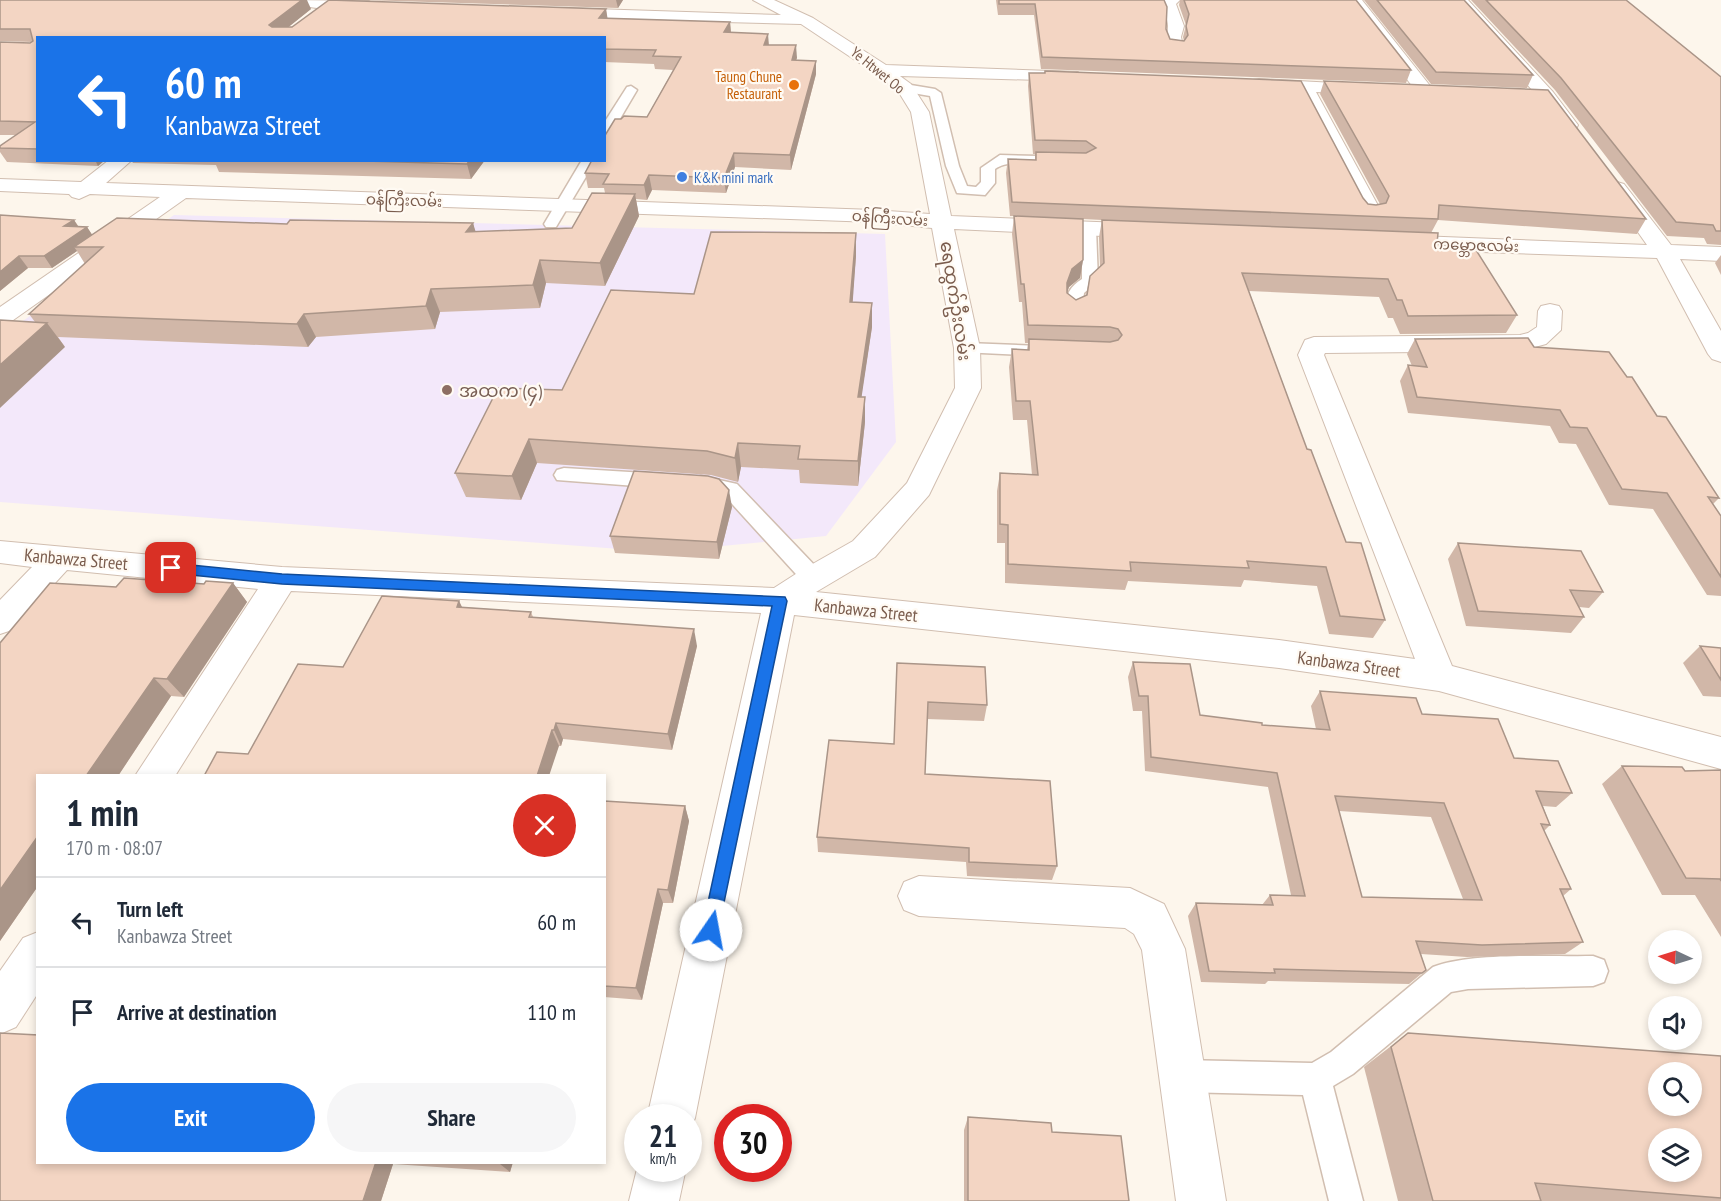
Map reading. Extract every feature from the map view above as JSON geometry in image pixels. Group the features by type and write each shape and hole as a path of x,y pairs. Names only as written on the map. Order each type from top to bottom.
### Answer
{"street":[{"path":"297,0 329,5 388,7"},
{"path":"650,0 717,18"},
{"name":"Ye Htwet Oo","path":"761,0 804,19 882,70 905,88 920,112 943,222"},
{"path":"541,12 804,19 806,0"},
{"path":"1172,0 1168,2 1176,26 1173,37 1175,46"},
{"path":"1354,0 1425,91"},
{"path":"1460,0 1547,96 1582,142"},
{"path":"312,18 329,5"},
{"path":"882,70 1095,77"},
{"path":"1246,84 1381,89"},
{"path":"1304,86 1371,211"},
{"path":"1403,90 1448,92"},
{"path":"1525,95 1547,96"},
{"path":"64,206 119,162"},
{"path":"1603,170 1665,253 1721,354"},
{"name":"ဝန်ကြီးလမ်း","path":"0,185 182,191 876,236 943,222"},
{"path":"0,318 182,191"},
{"name":"ဝန်ကြီးလမ်း","path":"0,203 157,209 556,215"},
{"path":"943,222 1171,232"},
{"name":"ရေထွက်ဦးလမ်း","path":"780,601 813,578 864,549 919,488 968,388 967,348 943,222"},
{"name":"ကမ္ဘောဇလမ်း","path":"1368,240 1721,254"},
{"path":"1439,677 1311,355 1314,345 1520,343 1537,339 1549,330 1550,311"},
{"name":"Kanbawza Street","path":"0,552 282,579 780,601 1279,654 1439,677 1721,753"},
{"path":"0,621 60,557"},
{"path":"155,774 282,579"},
{"path":"674,1104 780,601"},
{"path":"920,896 1131,908 1149,919 1163,949 1201,1201"},
{"path":"0,1011 36,957"},
{"path":"654,1201 658,1182"}],"lane":[{"path":"905,88 934,93 940,106 954,176 962,190 980,192 988,183 988,168 1000,159 1048,160"},
{"path":"606,131 631,90"},
{"path":"556,215 588,162"},
{"path":"1074,311 1073,297 1076,290 1090,281 1089,228"},
{"path":"967,348 1060,351"},
{"path":"564,475 711,484 730,489 813,578"},
{"path":"1182,1076 1315,1080 1342,1063 1444,978 1468,974 1593,971"},
{"path":"1315,1080 1346,1201"}],"shaded area":[{"name":"အထက (၄)","path":"174,215 885,234 896,442 826,536 659,552 0,502 0,337"}],"building":[{"path":"0,0 302,0 269,25 272,27 292,27 329,0 606,9 599,18 730,22 724,32 768,34 764,45 796,45 792,60 816,61 790,155 734,153 724,178 649,175 644,185 603,184 609,174 585,173 591,162 606,162 606,134 615,119 621,119 624,116 647,117 681,57 653,56 656,50 606,49 606,36 36,36 36,149 0,148 35,122 0,121 0,42 30,43 33,41 30,29 0,29"},
{"path":"999,0 1164,0 1167,7 1166,29 1170,39 1184,41 1188,35 1186,26 1189,14 1184,0 1356,0 1411,70 1042,57 1035,4 999,4"},
{"path":"1377,0 1464,0 1533,75 1436,72"},
{"path":"1486,0 1626,0 1721,77 1721,231 1716,231 1713,225 1676,222 1561,78"},
{"path":"1045,71 1301,81 1363,198 1368,204 1376,205 1386,203 1389,196 1324,81 1548,90 1646,219 1439,205 1438,219 1012,202 1008,159 1036,160 1036,152 1086,153 1096,148 1086,141 1035,140 1029,73 1045,73"},
{"path":"399,162 468,162 467,164"},
{"path":"592,193 635,194 600,263 540,260 533,285 431,289 426,306 304,314 297,324 29,314 103,247 74,247 117,218 287,224 290,220 473,223 466,232 572,228"},
{"path":"0,215 74,220 64,226 87,227 44,256 19,256 0,272"},
{"path":"1014,216 1083,219 1083,260 1072,269 1067,283 1067,293 1076,300 1087,295 1090,276 1104,263 1102,220 1438,233 1437,244 1476,250 1517,315 1408,316 1402,300 1397,300 1388,279 1242,273 1307,449 1311,450 1346,542 1361,543 1385,620 1340,616 1326,567 1247,561 1249,568 1130,562 1131,571 1008,564 1008,525 1000,524 1000,473 1038,475 1030,401 1016,401 1012,349 1029,350 1029,339 1110,342 1118,340 1122,335 1118,329 1110,327 1028,325"},
{"path":"711,232 856,233 850,302 872,303 858,397 865,397 858,461 798,459 800,446 738,443 735,458 707,451 529,439 512,476 455,473 498,388 562,390 611,290 694,294"},
{"path":"0,320 47,323 0,365"},
{"path":"1528,338 1534,347 1609,352 1627,377 1632,377 1657,416 1666,417 1719,498 1708,497 1721,516 1721,577 1667,493 1622,489 1587,428 1570,427 1560,410 1417,397 1408,365 1427,367 1415,339"},
{"path":"634,471 708,476 719,479 729,490 717,542 610,536"},
{"path":"1458,543 1581,551 1603,592 1570,590 1584,617 1478,611"},
{"path":"124,578 204,584 206,581 233,583 167,679 154,678 87,774 36,774 36,839 0,890 0,643 50,583 116,587"},
{"path":"382,596 459,601 457,607 531,612 529,617 694,629 668,734 556,723 538,774 205,774 217,752 248,754 298,664 343,667"},
{"path":"1700,646 1721,648 1721,680"},
{"path":"1133,662 1190,664 1200,715 1262,723 1262,725 1330,730 1320,691 1416,698 1422,714 1498,719 1514,758 1558,761 1572,793 1536,791 1550,825 1541,824 1571,889 1560,889 1583,942 1482,945 1416,941 1426,970 1422,973 1274,969 1275,973 1209,971 1196,903 1273,905 1270,895 1305,896 1277,773 1151,757 1148,696 1139,696","holes":["1335,796 1444,803 1482,900 1362,897"]},
{"path":"897,663 985,667 987,705 928,702 925,774 1050,781 1057,866 969,862 969,848 817,837 829,740 894,744"},
{"path":"1622,766 1682,767 1685,771 1721,770 1721,881 1720,879 1686,878"},
{"path":"606,801 685,806 668,890 658,889 636,988 606,986"},
{"path":"0,1033 36,1035 36,1164 375,1164 363,1201 0,1201"},
{"path":"1408,1033 1721,1056 1721,1198 1535,1183 1541,1201 1433,1201 1391,1047"},
{"path":"968,1117 1051,1123 1052,1132 1121,1136 1129,1201 968,1201"}],"place":[{"name":"Taung Chune Restaurant","path":"794,85"},
{"name":"K&K mini mark","path":"682,177"},
{"name":"အထက (၄)","path":"447,390"}],"route":[{"path":"171,568 282,579 780,601 711,930"}]}
